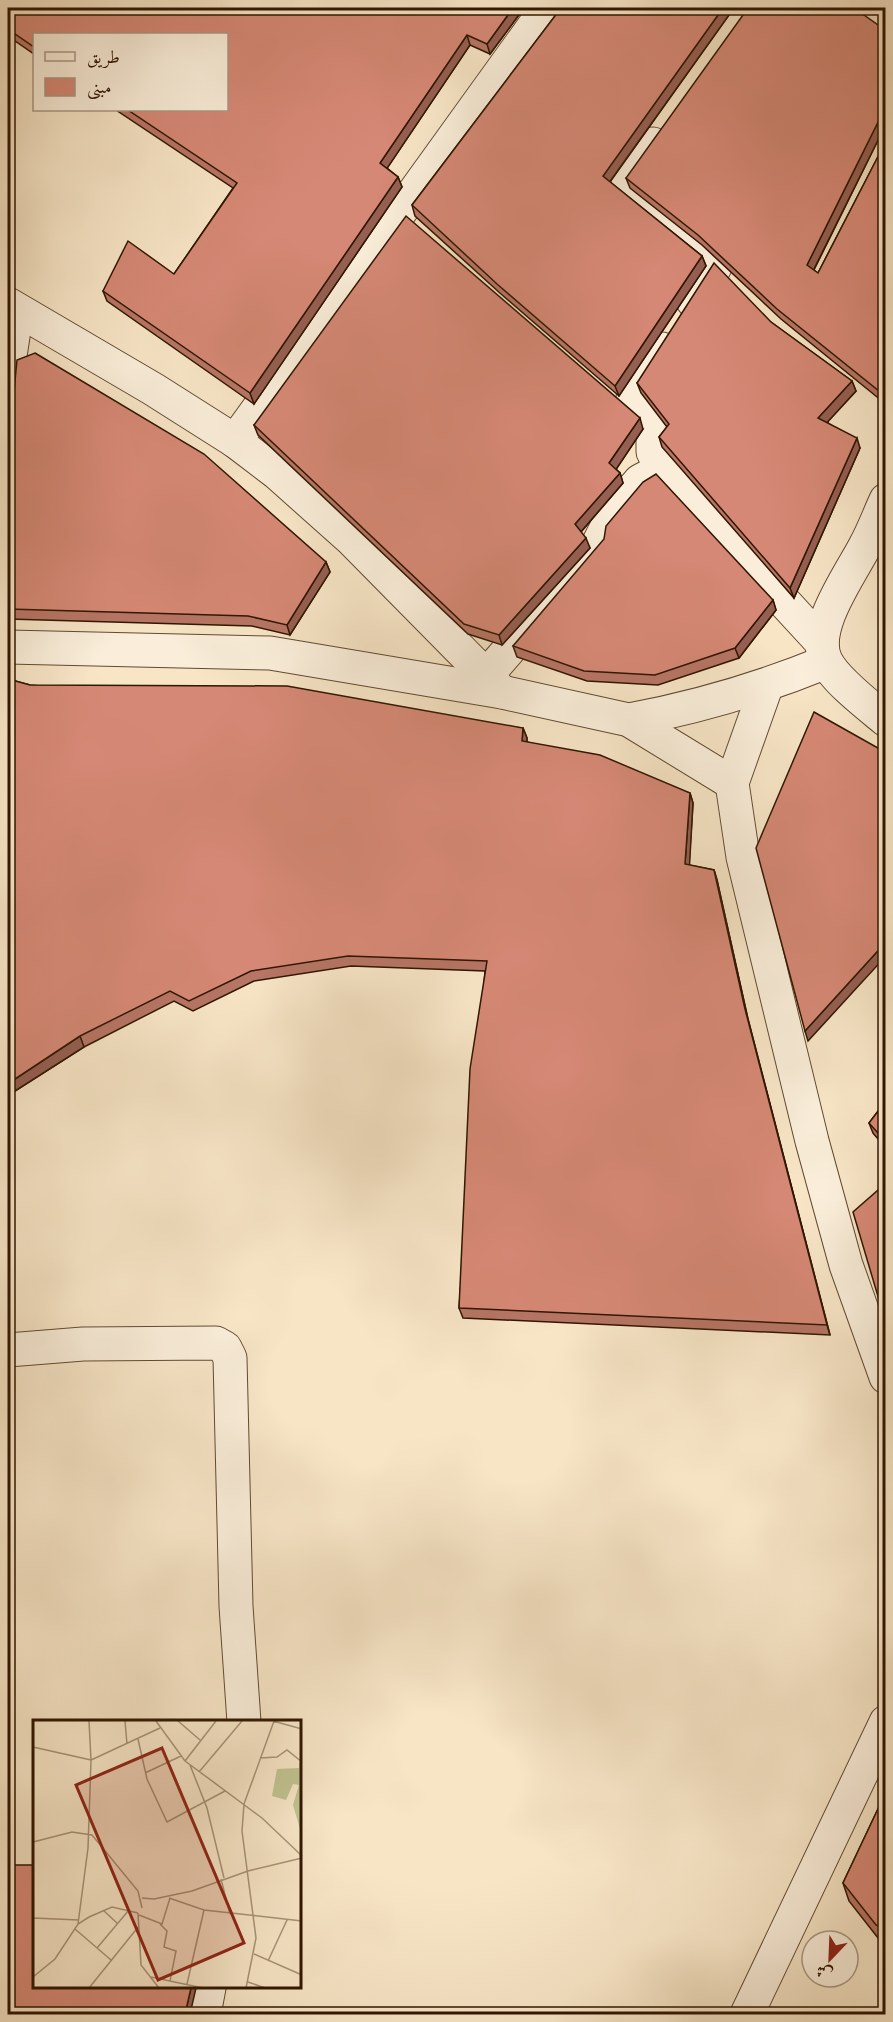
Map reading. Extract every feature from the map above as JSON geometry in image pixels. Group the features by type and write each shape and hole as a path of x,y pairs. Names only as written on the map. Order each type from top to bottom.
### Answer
{"street":[{"path":"235,441 547,8"},
{"path":"669,122 629,179 627,188 709,255 715,267 634,392 635,402 653,423 652,444 655,459 824,652 856,696 885,720"},
{"path":"8,369 12,307 126,373 235,441 351,539 495,683"},
{"path":"495,683 595,550 616,509 640,481 653,474 671,479"},
{"path":"824,652 829,613 876,539 885,500"},
{"path":"8,647 270,653 495,683 629,720 732,783"},
{"path":"629,720 695,707 766,687 824,652"},
{"path":"766,687 732,783 743,857 759,935 812,1141 846,1265 885,1377"},
{"path":"8,1350 83,1344 216,1343 225,1348 230,1358 236,1606 244,1720"},
{"path":"747,2014 885,1722"},
{"path":"204,2014 209,1989"}],"building":[{"path":"8,8 513,8 487,44 467,35 380,163 398,177 250,393 103,291 128,241 174,274 237,183 129,111 228,111 228,33 33,33 33,46 8,29"},
{"path":"561,8 723,8 603,176 702,256 615,386 497,284 412,205"},
{"path":"748,8 854,8 885,30 885,108 807,265 818,273 885,143 885,376 879,391 777,309 698,235 626,178"},
{"path":"406,216 640,418 609,463 620,473 575,524 586,538 499,635 464,624 254,425"},
{"path":"714,263 771,322 852,381 818,418 857,438 790,588 659,437 669,424 637,383"},
{"path":"35,353 204,454 326,562 287,625 248,616 8,609 8,452 17,360"},
{"path":"656,474 773,600 735,648 655,675 584,671 513,646 604,539 606,526 643,482"},
{"path":"8,679 30,685 287,686 523,728 522,741 600,755 690,793 685,864 714,870 745,1009 827,1325 459,1308 470,1069 487,961 348,956 251,971 189,1001 170,991 80,1036 12,1081 8,1077"},
{"path":"814,712 885,752 885,943 805,1031 756,848"},
{"path":"885,1102 885,1141 869,1123"},
{"path":"885,1184 885,1320 853,1212"},
{"path":"885,1794 885,1929 876,1925 843,1883"},
{"path":"8,1865 33,1865 33,1989 191,1989 185,2014 8,2014"}]}
